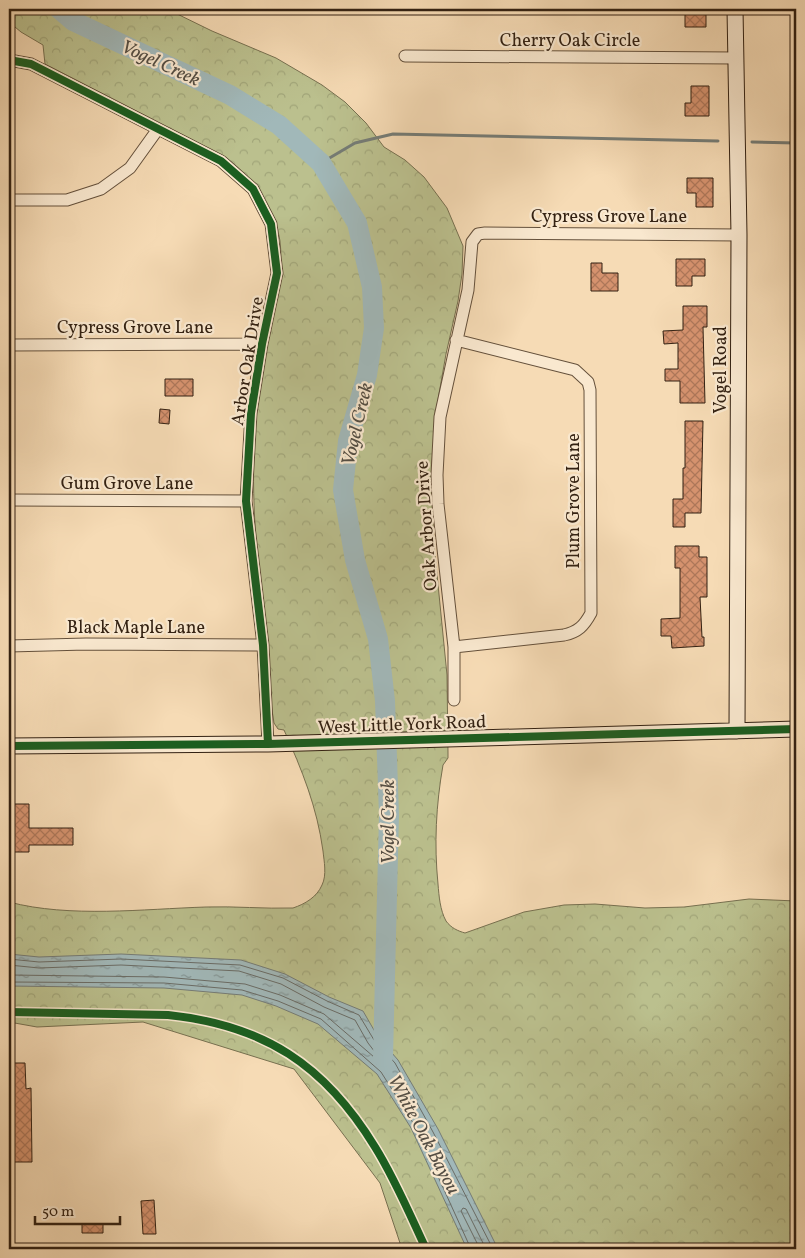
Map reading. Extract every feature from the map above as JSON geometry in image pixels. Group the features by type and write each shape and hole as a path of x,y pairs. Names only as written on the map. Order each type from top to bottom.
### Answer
{"street":[{"name":"Vogel Road","path":"735,9 739,235 737,731"},
{"name":"Cherry Oak Circle","path":"405,56 735,58"},
{"name":"Arbor Oak Drive","path":"9,60 31,64 221,161 253,189 271,224 277,273 262,344 251,413 246,502 262,645 268,744"},
{"path":"9,200 67,200 101,189 130,168 158,129"},
{"name":"Cypress Grove Lane","path":"478,234 739,235"},
{"name":"Oak Arbor Drive","path":"454,700 454,647 438,504 437,475 440,417 468,290 472,242 478,234"},
{"name":"Plum Grove Lane","path":"454,647 564,636 575,633 585,625 591,613 590,390 588,382 575,370 456,340"},
{"name":"Cypress Grove Lane","path":"9,345 262,344"},
{"name":"Gum Grove Lane","path":"9,500 246,502"},
{"name":"Black Maple Lane","path":"9,646 86,644 262,645"},
{"name":"West Little York Road","path":"9,746 268,744 796,728"}],"green space":[{"path":"9,9 167,9 212,31 276,58 322,85 345,102 366,123 384,147 405,160 424,177 447,208 463,246 462,274 458,301 436,411 431,477 434,544 447,675 448,758 443,765 437,810 436,839 438,889 442,912 450,926 465,933 524,912 564,905 595,904 645,908 684,907 749,899 796,901 796,1249 402,1249 380,1183 294,1069 143,1022 37,1027 9,1022 9,902 32,907 82,911 217,907 293,908 306,902 317,893 324,881 325,872 317,819 308,789 284,730 278,729 274,723 256,542 254,445 261,379 281,258 277,228 267,203 260,192 233,163 222,155 45,64 43,45 21,32 9,22"}],"water":[{"name":"White Oak Bayou","path":"9,954 39,957 121,954 241,960 285,974 329,997 363,1011 378,1037 398,1060 438,1129 498,1249 467,1249 411,1128 377,1074 318,1024 276,1006 242,995 164,988 9,986"}],"building":[{"path":"685,9 706,9 706,27 685,27"},
{"path":"691,86 709,86 709,116 685,116 685,103 691,103"},
{"path":"687,178 713,178 713,207 696,207 696,193 687,193"},
{"path":"676,259 705,259 705,276 692,276 692,286 676,286"},
{"path":"591,263 602,263 602,273 618,273 618,291 591,291"},
{"path":"683,306 707,306 707,327 703,327 705,403 680,403 680,381 665,381 665,369 678,369 678,343 664,344 663,331 683,330"},
{"path":"165,379 193,379 193,396 165,396"},
{"path":"160,409 170,410 169,424 159,423"},
{"path":"685,421 703,421 701,513 685,513 685,527 673,527 673,499 683,499"},
{"path":"675,546 699,546 699,557 707,557 707,597 700,597 704,646 672,648 671,636 661,636 661,619 680,618 680,568 675,568"},
{"path":"11,804 29,804 29,828 73,828 73,845 29,845 29,852 11,852"},
{"path":"9,1063 25,1063 26,1089 31,1088 32,1162 9,1162"},
{"path":"154,1200 156,1234 143,1234 141,1201"},
{"path":"82,1224 103,1224 103,1233 82,1233"}],"waterway":[{"name":"Vogel Creek","path":"59,9 73,21 230,95 279,125 321,163 357,223 372,287 374,328 367,375 348,441 343,490 355,560 378,639 385,701 389,815 383,1057"},
{"path":"321,163 355,143 393,134 718,141"},
{"path":"752,142 796,143"}],"cycle path":[{"path":"9,60 31,64 221,161 253,189 271,224 277,273 262,344 251,413 246,501 263,645 268,744"},
{"path":"9,746 268,744 796,729"},
{"path":"9,1012 168,1015 202,1020 234,1028 289,1054 313,1072 335,1093 356,1118 389,1172 426,1249"}]}
